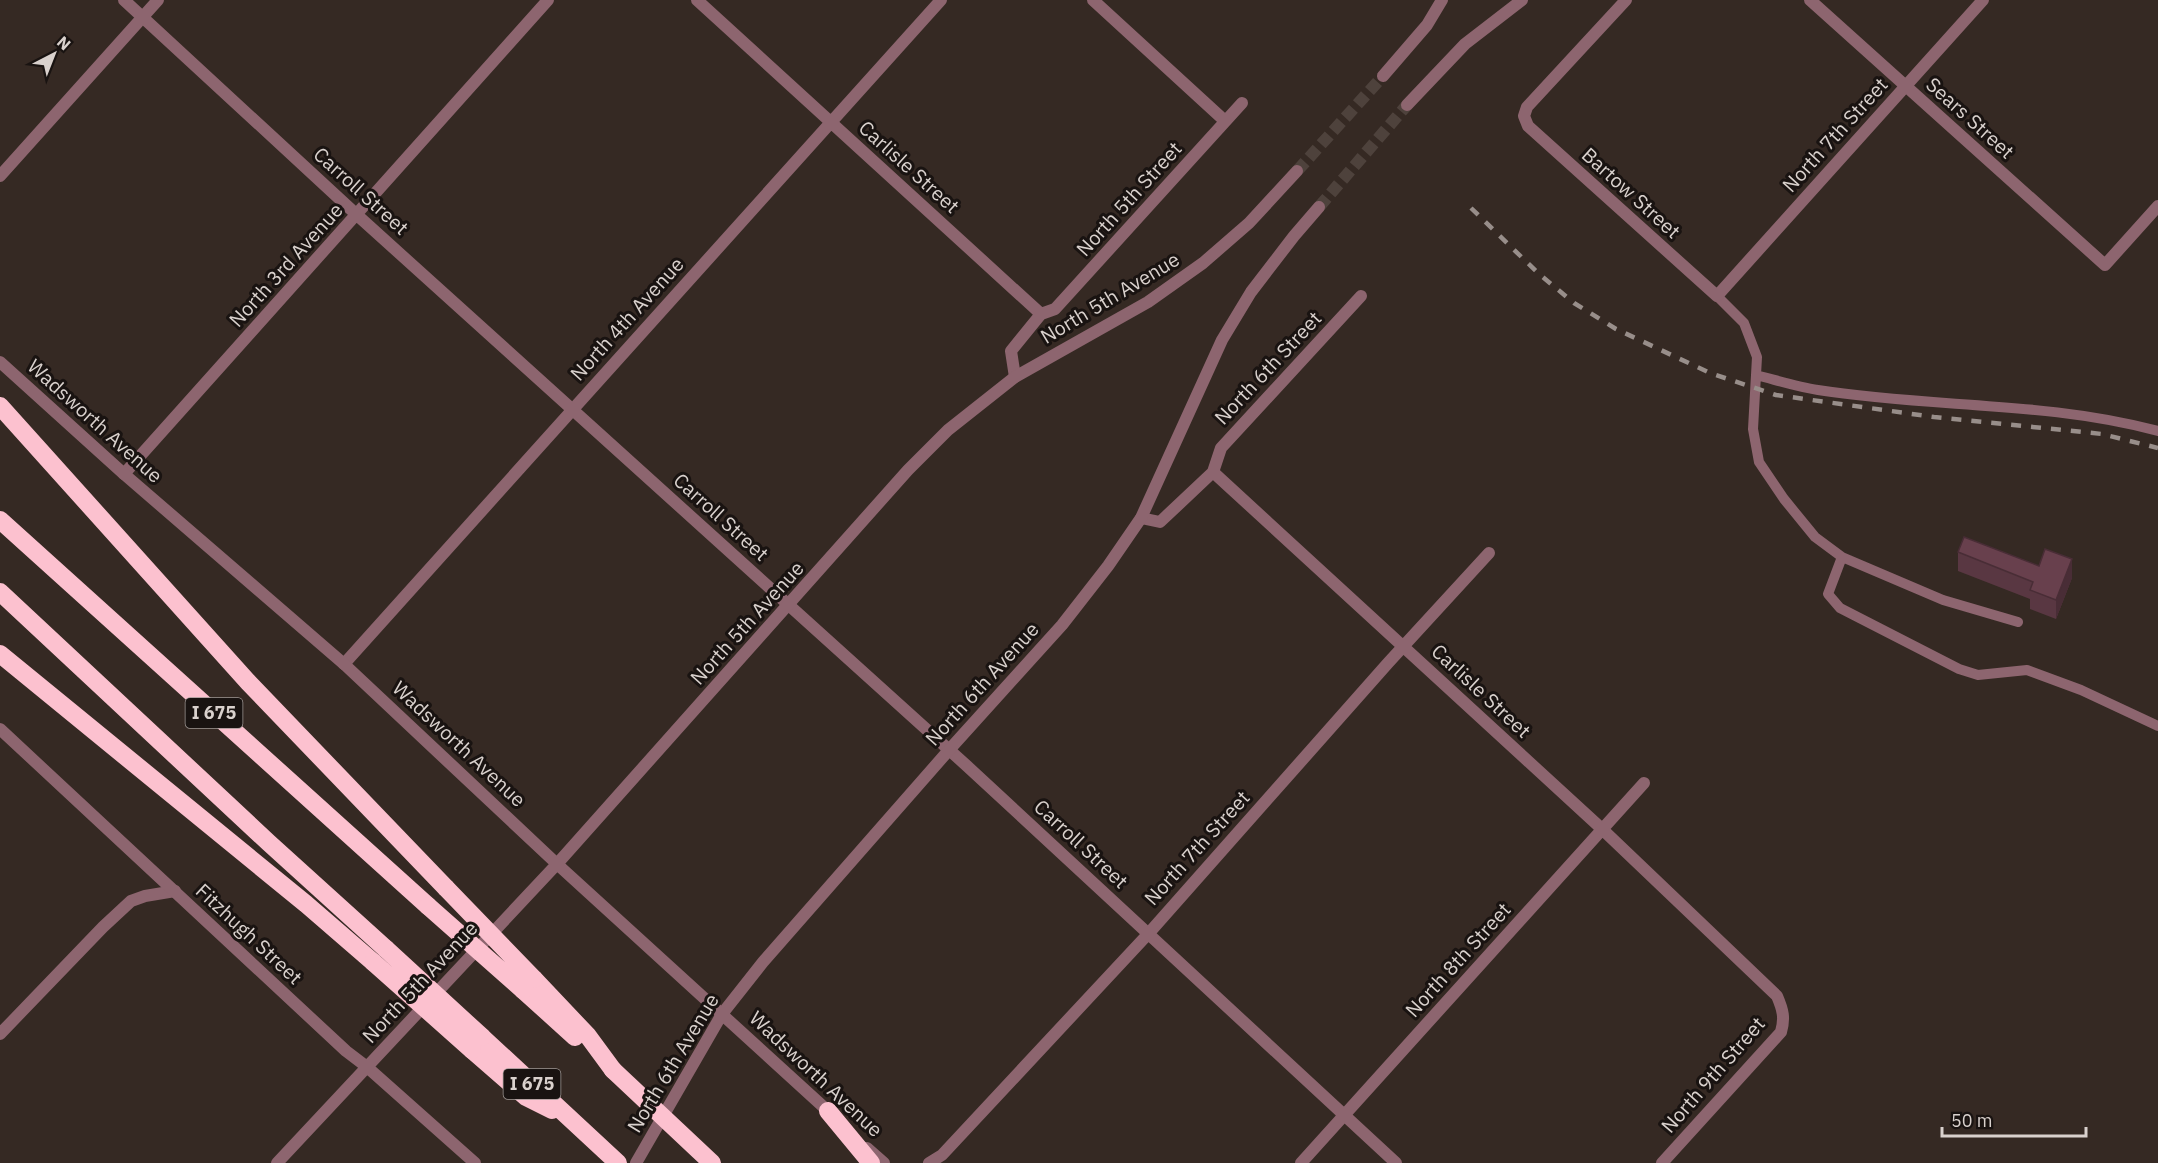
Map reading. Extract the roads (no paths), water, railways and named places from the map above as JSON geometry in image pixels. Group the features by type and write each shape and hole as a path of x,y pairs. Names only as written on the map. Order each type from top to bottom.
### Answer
{"highway":[{"path":"0,406 248,682 446,888 529,985 588,1036 613,1070 712,1163"},
{"name":"I 675","path":"0,520 428,906 529,985"},
{"name":"I 675","path":"0,592 261,836 386,949 477,1044 577,1125 618,1163"},
{"path":"0,654 306,904 373,962 477,1044"},
{"path":"828,1111 871,1163"}],"street":[{"name":"Carroll Street","path":"124,0 357,215 949,750 1396,1163"},
{"path":"0,176 158,0"},
{"name":"North 3rd Avenue","path":"124,474 548,0"},
{"name":"Carlisle Street","path":"697,0 1041,314"},
{"name":"North 4th Avenue","path":"344,664 941,0"},
{"path":"1093,0 1225,121"},
{"path":"1383,76 1427,25 1442,0"},
{"path":"1407,105 1465,44 1522,0"},
{"name":"Bartow Street","path":"1626,0 1527,107 1524,116 1528,126 1717,296"},
{"name":"Sears Street","path":"1810,0 2105,265 2158,206"},
{"name":"North 7th Street","path":"1717,296 1983,0"},
{"name":"North 5th Street","path":"1041,314 1055,309 1242,103"},
{"name":"North 5th Avenue","path":"277,1163 557,864 948,430 1015,377 1148,302 1203,263 1249,223 1297,171"},
{"name":"North 6th Avenue","path":"636,1163 722,1014 763,962 1062,625 1108,566 1141,518 1222,340 1251,292 1319,207"},
{"name":"North 6th Street","path":"1213,472 1221,448 1361,296"},
{"path":"1015,377 1011,351 1041,314"},
{"name":"Wadsworth Avenue","path":"0,362 124,474 344,664 557,864 884,1163"},
{"path":"1141,518 1160,522 1213,472"},
{"name":"Carlisle Street","path":"1213,472 1602,829 1777,996 1783,1010"},
{"name":"North 7th Street","path":"929,1163 942,1155 1149,933 1403,646 1489,554"},
{"name":"Fitzhugh Street","path":"0,729 346,1051 475,1163"},
{"name":"North 8th Street","path":"1301,1163 1644,783"},
{"path":"0,1034 131,901 175,891"},
{"name":"North 9th Street","path":"1662,1163 1780,1032 1784,1020 1783,1010"}],"lane":[{"path":"1717,296 1744,323 1756,357 1753,429 1760,462 1784,499 1815,537 1842,557 1943,600 2018,622"},
{"path":"1756,375 1817,390 2055,411 2120,421 2158,431"},
{"path":"1842,557 1828,594 1840,608 1959,669 1978,675 2027,670 2081,690 2158,726"}],"tunnel":[{"path":"1297,171 1383,76"},
{"path":"1319,207 1407,105"}],"railway":[{"path":"1471,208 1539,274 1574,303 1616,329 1710,373 1776,395 1934,417 2102,434 2158,448"}]}
